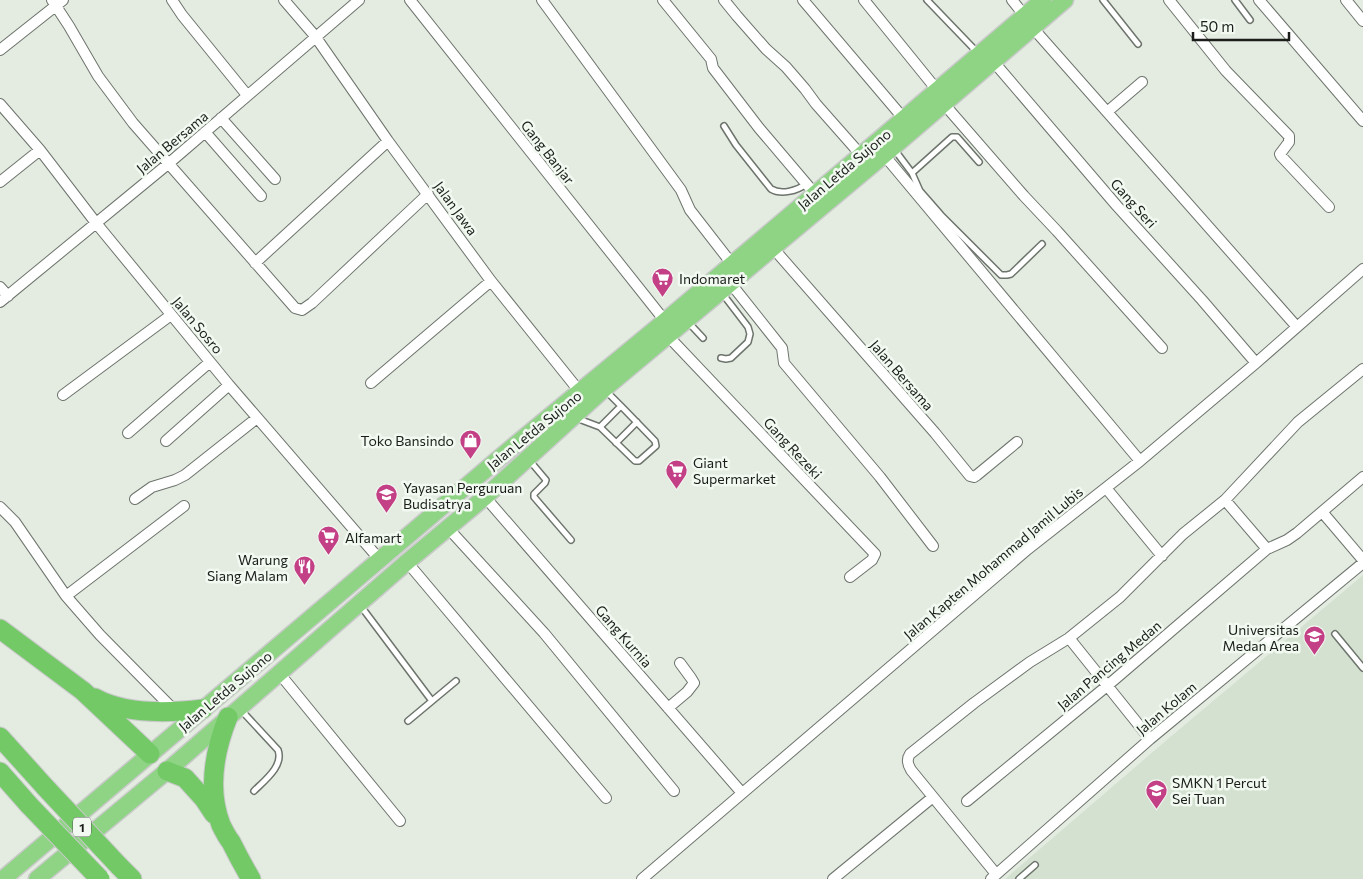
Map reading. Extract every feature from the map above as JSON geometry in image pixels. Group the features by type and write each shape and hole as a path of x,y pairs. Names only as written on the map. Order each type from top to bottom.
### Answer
{"highway":[{"name":"Jalan Letda Sujono","path":"1028,22 1043,0"},
{"name":"Jalan Letda Sujono","path":"37,879 485,497 604,389 666,329 724,279 773,248 888,151 940,97 1028,22 1065,0"},
{"name":"Jalan Letda Sujono","path":"3,879 516,444 580,392 666,329 687,320 810,189 861,155 904,119 940,97"},
{"path":"516,444 528,459"},
{"path":"0,629 83,691 167,770 185,778 204,799 222,826 251,879"},
{"path":"294,632 309,647"},
{"path":"83,691 99,700 142,711 176,712 203,709"},
{"path":"222,826 215,802 214,772 220,739 234,712"},
{"name":"1","path":"0,737 126,873"},
{"name":"1","path":"0,772 100,879"}],"street":[{"path":"172,0 247,95"},
{"name":"Jalan Jawa","path":"284,0 315,36 388,141 491,280 580,392"},
{"name":"Jalan Bersama","path":"4,299 168,164 359,0"},
{"name":"Gang Banjar","path":"410,0 666,329"},
{"path":"542,0 681,190 724,279 782,348 784,363 880,477 933,546"},
{"path":"663,0 711,59 713,68 759,128 810,189"},
{"path":"724,0 766,49 786,67 861,155"},
{"path":"803,0 904,119"},
{"path":"864,0 940,97 1024,196 1162,348"},
{"path":"1012,0 1028,22 1297,327"},
{"path":"1169,0 1226,70 1289,136 1289,142 1280,154 1281,156 1329,207"},
{"path":"1259,0 1363,121"},
{"path":"1346,0 1363,21"},
{"path":"0,50 57,2 98,76 133,123 295,308 302,310 312,303 428,194"},
{"name":"Gang Seri","path":"986,58 1256,363"},
{"path":"1107,112 1142,82"},
{"name":"Jalan Sosro","path":"0,104 40,150 96,224 229,385 380,560"},
{"path":"222,118 276,179"},
{"path":"205,132 261,196"},
{"path":"255,263 388,141"},
{"path":"0,182 40,150"},
{"path":"888,151 1140,461"},
{"name":"Jalan Bersama","path":"773,248 935,433 970,476 974,477 977,475 1017,442"},
{"name":"Jalan Kapten Mohammad Jamil Lubis","path":"642,879 1020,556 1140,461 1256,363 1363,269"},
{"path":"371,383 491,280"},
{"path":"0,287 4,299"},
{"path":"63,395 171,315"},
{"name":"Gang Rezeki","path":"666,329 875,554 872,560 850,577"},
{"path":"128,432 210,362"},
{"path":"993,877 909,767 907,759 910,754 974,703 1030,662 1069,638 1120,597 1183,534 1224,500 1298,422 1363,368"},
{"path":"166,441 229,385"},
{"path":"135,499 152,487 185,475 257,418"},
{"name":"Jalan Pancing Medan","path":"967,801 1107,686 1267,549 1287,540 1363,477"},
{"path":"1106,488 1162,556"},
{"name":"Gang Kurnia","path":"485,497 742,792"},
{"path":"1224,500 1267,549"},
{"path":"66,596 184,506"},
{"path":"0,507 15,522 66,596 100,635 176,712"},
{"path":"1323,512 1363,562"},
{"path":"448,528 544,633 674,791"},
{"path":"407,562 606,798"},
{"name":"Jalan Kolam","path":"993,877 1150,739 1363,562"},
{"path":"1069,638 1150,739"},
{"path":"668,708 688,692 694,684 680,663"},
{"path":"280,673 400,821"},
{"path":"833,879 933,797"}],"lane":[{"path":"927,0 986,58"},
{"path":"1103,0 1138,44"},
{"path":"1235,0 1250,20"},
{"path":"724,126 736,146 771,189 776,192 782,192 801,188 810,189"},
{"path":"912,173 954,136 979,162"},
{"path":"888,151 912,173 920,191 941,215 1001,275 1011,274 1042,244"},
{"path":"721,358 732,358 748,342 750,334 724,279"},
{"path":"687,320 703,338"},
{"path":"574,416 600,427 637,462 656,446 655,441 604,389"},
{"path":"600,427 621,406"},
{"path":"616,443 637,422"},
{"path":"528,459 546,480 546,483 534,496 571,540"},
{"path":"359,604 432,701"},
{"path":"1335,634 1363,668"},
{"path":"408,721 456,681"},
{"path":"234,712 278,750 280,756 273,772 254,791"},
{"path":"1019,879 1035,865"}],"shaded area":[{"name":"Universitas Medan Area","path":"1363,575 1363,879 1005,879 1169,738"}],"place":[{"name":"Indomaret","path":"663,297"},
{"name":"Toko Bansindo","path":"470,459"},
{"name":"Giant Supermarket","path":"677,489"},
{"name":"Yayasan Perguruan Budisatrya","path":"387,514"},
{"name":"Alfamart","path":"329,556"},
{"name":"Warung Siang Malam","path":"304,586"},
{"name":"Universitas Medan Area","path":"1315,656"},
{"name":"SMKN 1 Percut Sei Tuan","path":"1156,809"}]}
